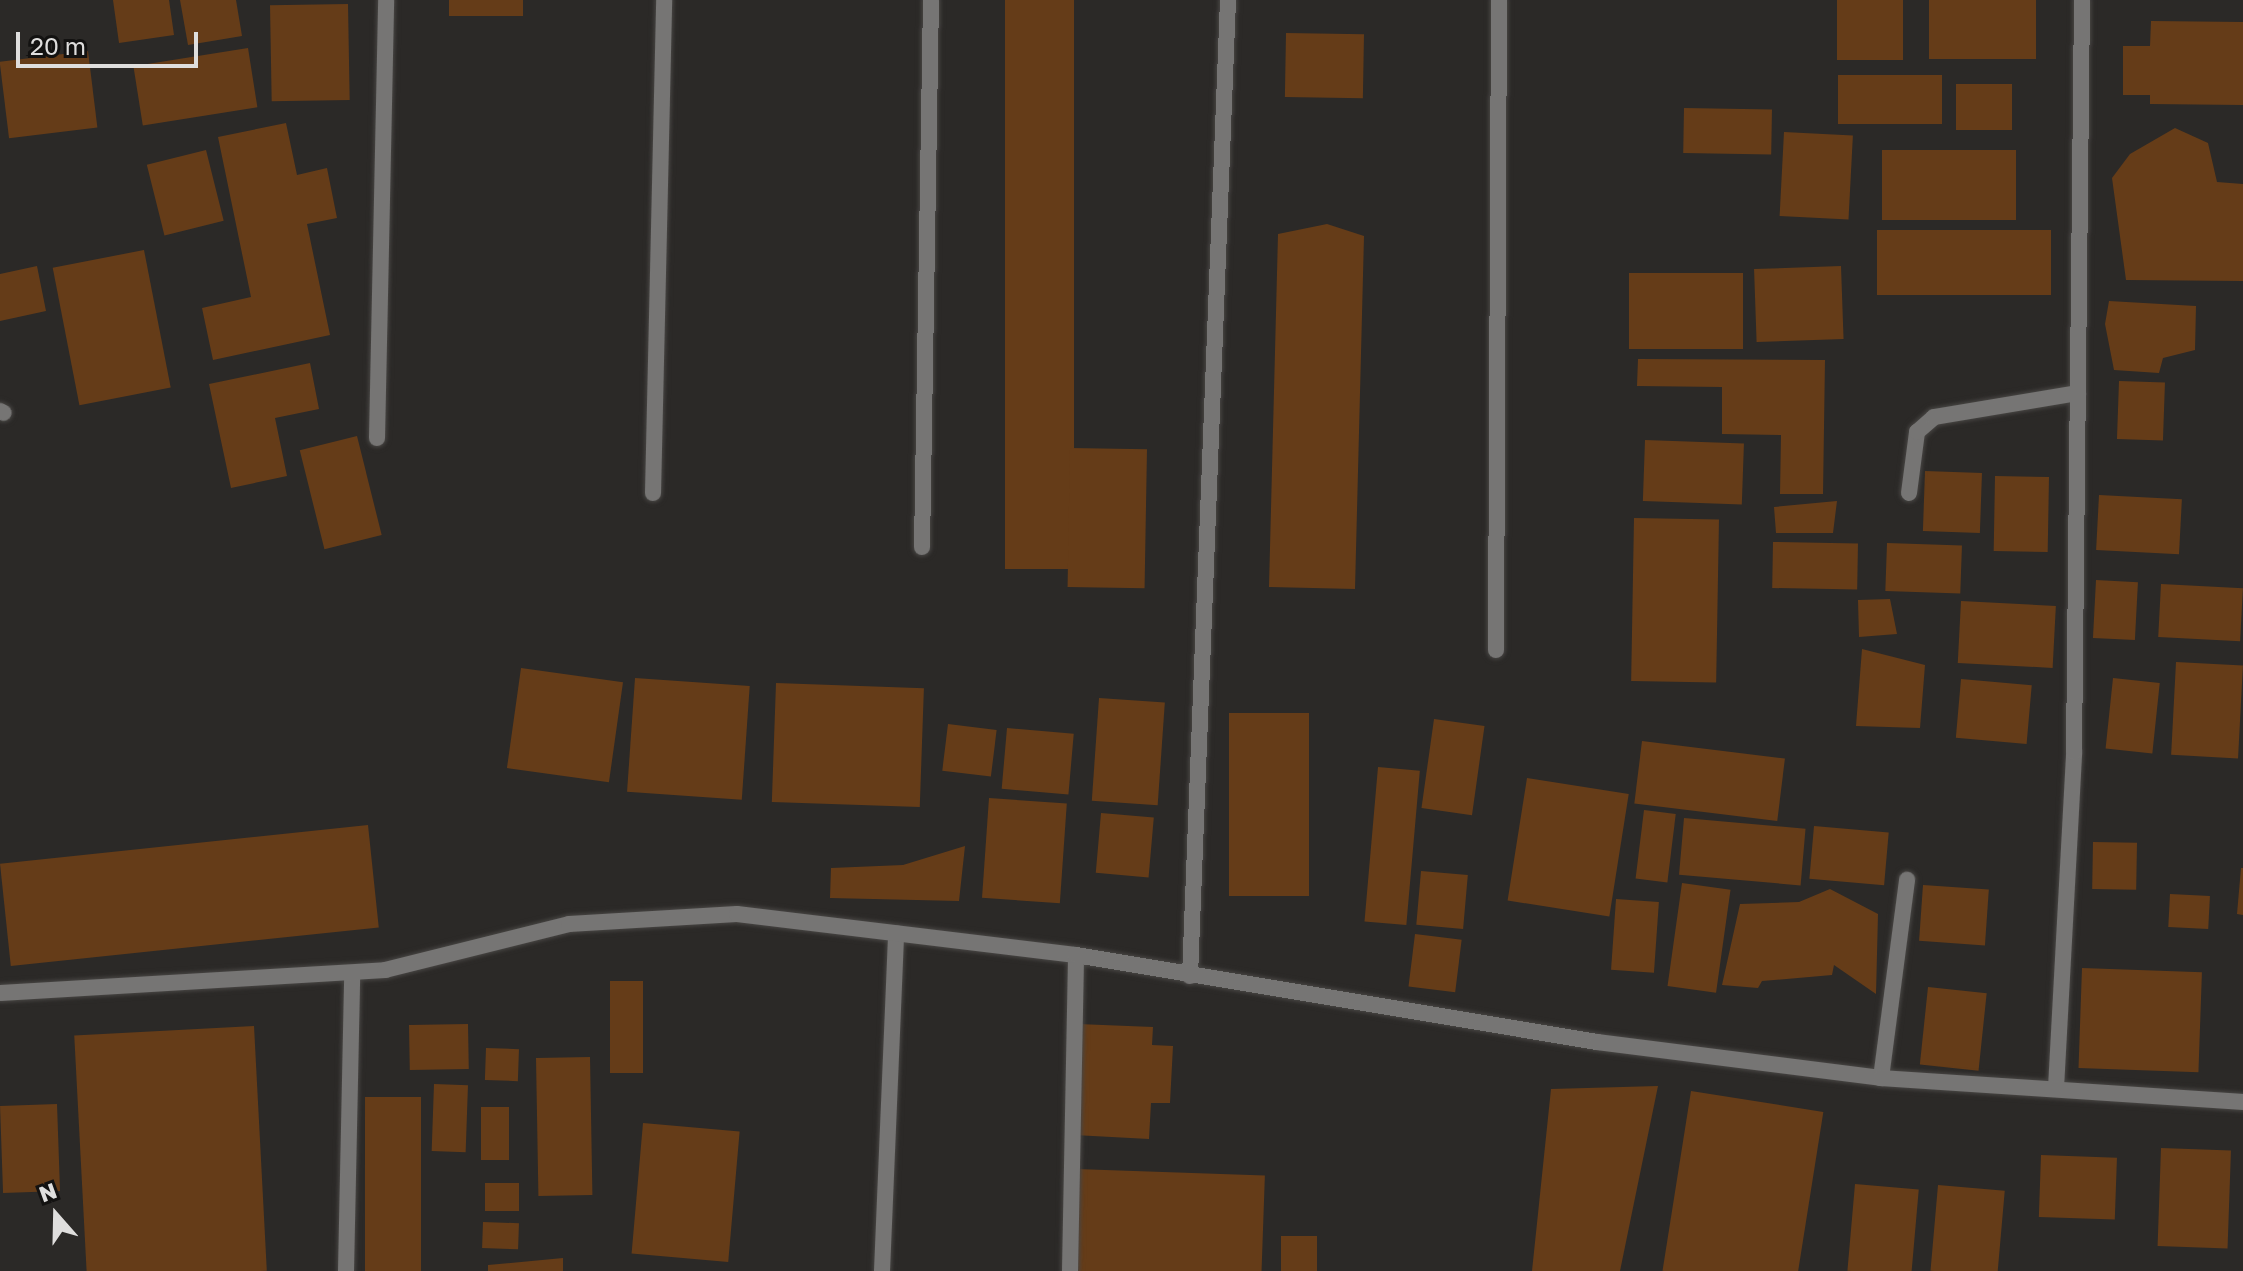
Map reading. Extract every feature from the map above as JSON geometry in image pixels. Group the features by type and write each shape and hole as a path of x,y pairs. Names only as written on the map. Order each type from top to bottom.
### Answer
{"street":[{"path":"377,438 386,0"},
{"path":"653,493 664,0"},
{"path":"922,547 931,0"},
{"path":"1190,976 1205,664 1228,0"},
{"path":"1496,650 1499,0"},
{"path":"2056,1088 2074,752 2082,0"},
{"path":"1909,493 1917,432 1934,417 2078,393"},
{"path":"1881,1078 1907,880"},
{"path":"0,993 352,973 636,916 737,914 1076,955 1597,1042 1881,1078 2243,1102"},
{"path":"882,1271 896,933"},
{"path":"1070,1271 1076,955"},
{"path":"346,1271 352,973"}],"building":[{"path":"113,0 169,0 174,35 119,43"},
{"path":"180,0 236,0 242,36 188,45"},
{"path":"449,0 523,0 523,16 449,16"},
{"path":"1005,0 1074,0 1074,569 1005,569"},
{"path":"1837,0 1903,0 1903,60 1837,60"},
{"path":"1929,0 2036,0 2036,59 1929,59"},
{"path":"348,4 350,100 272,101 270,5"},
{"path":"2151,21 2243,22 2243,105 2150,104 2150,95 2123,95 2123,46 2150,46"},
{"path":"1286,33 1364,34 1363,98 1285,97"},
{"path":"248,48 257,107 143,125 133,66"},
{"path":"88,51 97,127 9,138 0,62"},
{"path":"1838,75 1942,75 1942,124 1838,124"},
{"path":"1956,84 2012,84 2012,130 1956,130"},
{"path":"1684,108 1772,110 1771,155 1683,153"},
{"path":"286,123 297,175 327,168 337,218 307,224 330,335 213,360 202,308 251,297 218,137"},
{"path":"2175,128 2208,143 2217,182 2243,184 2243,281 2126,280 2112,178 2130,154"},
{"path":"1784,132 1853,136 1849,219 1780,216"},
{"path":"206,150 224,221 164,236 147,165"},
{"path":"1882,150 2016,150 2016,220 1882,220"},
{"path":"1327,224 1364,236 1355,589 1269,587 1278,234"},
{"path":"1877,230 2051,230 2051,295 1877,295"},
{"path":"144,250 171,387 79,405 53,268"},
{"path":"37,266 46,311 0,321 0,274"},
{"path":"1841,266 1844,339 1757,342 1754,269"},
{"path":"1629,273 1743,273 1743,349 1629,349"},
{"path":"2109,301 2196,306 2195,350 2163,358 2159,373 2114,370 2105,324"},
{"path":"1638,359 1825,360 1823,494 1780,494 1781,435 1722,434 1722,387 1637,386"},
{"path":"310,363 319,409 275,418 287,476 231,488 209,384"},
{"path":"2119,381 2165,383 2163,441 2117,439"},
{"path":"357,436 382,535 324,549 300,450"},
{"path":"1645,440 1744,443 1742,504 1643,501"},
{"path":"1070,448 1147,449 1145,588 1068,587"},
{"path":"1925,471 1982,473 1980,533 1923,531"},
{"path":"1995,476 2049,477 2048,552 1994,551"},
{"path":"2099,495 2182,499 2179,554 2096,550"},
{"path":"1837,501 1833,533 1776,533 1774,507"},
{"path":"1634,518 1719,519 1716,682 1631,681"},
{"path":"1773,542 1858,543 1857,589 1772,588"},
{"path":"1887,543 1962,546 1960,594 1885,591"},
{"path":"2096,580 2138,582 2135,640 2093,638"},
{"path":"2161,584 2243,588 2240,641 2158,637"},
{"path":"1890,599 1897,634 1859,637 1858,600"},
{"path":"1961,601 2056,606 2053,668 1958,663"},
{"path":"1862,649 1925,665 1920,728 1856,726"},
{"path":"2176,662 2243,666 2238,758 2171,755"},
{"path":"521,668 623,682 609,782 507,768"},
{"path":"635,678 750,686 742,800 627,792"},
{"path":"2113,678 2160,683 2152,754 2106,749"},
{"path":"1961,679 2032,685 2027,744 1956,738"},
{"path":"776,683 924,688 920,807 772,802"},
{"path":"1099,698 1165,703 1158,805 1092,801"},
{"path":"1229,713 1309,713 1309,896 1229,896"},
{"path":"1434,719 1485,726 1472,815 1421,808"},
{"path":"948,724 997,730 991,777 942,771"},
{"path":"1007,728 1074,734 1068,795 1002,789"},
{"path":"1642,741 1785,759 1777,821 1634,804"},
{"path":"1378,767 1420,771 1406,925 1364,921"},
{"path":"1527,778 1629,794 1609,917 1508,900"},
{"path":"989,798 1067,803 1060,903 982,898"},
{"path":"1644,810 1676,814 1667,882 1636,878"},
{"path":"1101,813 1154,818 1149,877 1096,873"},
{"path":"1684,818 1806,829 1801,885 1679,875"},
{"path":"368,825 379,927 11,966 0,864"},
{"path":"1814,826 1889,833 1884,885 1809,879"},
{"path":"2093,842 2137,843 2136,890 2092,889"},
{"path":"965,846 959,901 830,898 831,868 903,865"},
{"path":"2243,868 2243,915 2237,914"},
{"path":"1421,871 1468,875 1463,929 1416,925"},
{"path":"1682,883 1731,890 1716,993 1668,986"},
{"path":"1923,885 1989,890 1985,945 1919,941"},
{"path":"1830,889 1878,914 1876,994 1834,965 1832,975 1762,981 1758,988 1722,985 1740,904 1799,902"},
{"path":"2170,894 2210,896 2208,929 2168,927"},
{"path":"1616,899 1659,902 1654,973 1611,970"},
{"path":"1415,934 1462,940 1455,992 1409,987"},
{"path":"2082,968 2202,972 2198,1072 2079,1068"},
{"path":"610,981 643,981 643,1073 610,1073"},
{"path":"1928,987 1987,993 1979,1071 1920,1065"},
{"path":"468,1024 469,1069 410,1070 409,1025"},
{"path":"1078,1024 1153,1027 1152,1045 1173,1046 1170,1103 1151,1103 1149,1139 1074,1135"},
{"path":"254,1026 267,1271 87,1271 74,1035"},
{"path":"486,1048 519,1049 518,1081 485,1080"},
{"path":"590,1057 592,1195 538,1196 536,1058"},
{"path":"434,1084 468,1085 466,1152 432,1151"},
{"path":"1658,1086 1620,1271 1532,1271 1551,1089"},
{"path":"1691,1091 1823,1112 1798,1271 1663,1271"},
{"path":"365,1097 421,1097 421,1271 365,1271"},
{"path":"57,1104 60,1191 3,1193 0,1106"},
{"path":"481,1107 509,1107 509,1160 481,1160"},
{"path":"643,1123 740,1131 728,1262 632,1254"},
{"path":"2161,1148 2231,1150 2228,1248 2158,1246"},
{"path":"2041,1155 2117,1158 2115,1220 2039,1217"},
{"path":"1076,1169 1265,1176 1262,1271 1072,1271"},
{"path":"485,1183 519,1183 519,1211 485,1211"},
{"path":"1855,1184 1919,1190 1912,1271 1847,1271"},
{"path":"1938,1185 2005,1191 1998,1271 1931,1271"},
{"path":"483,1222 519,1223 518,1249 482,1248"},
{"path":"1281,1236 1317,1236 1317,1271 1281,1271"},
{"path":"563,1258 563,1271 488,1271 488,1265"}]}
